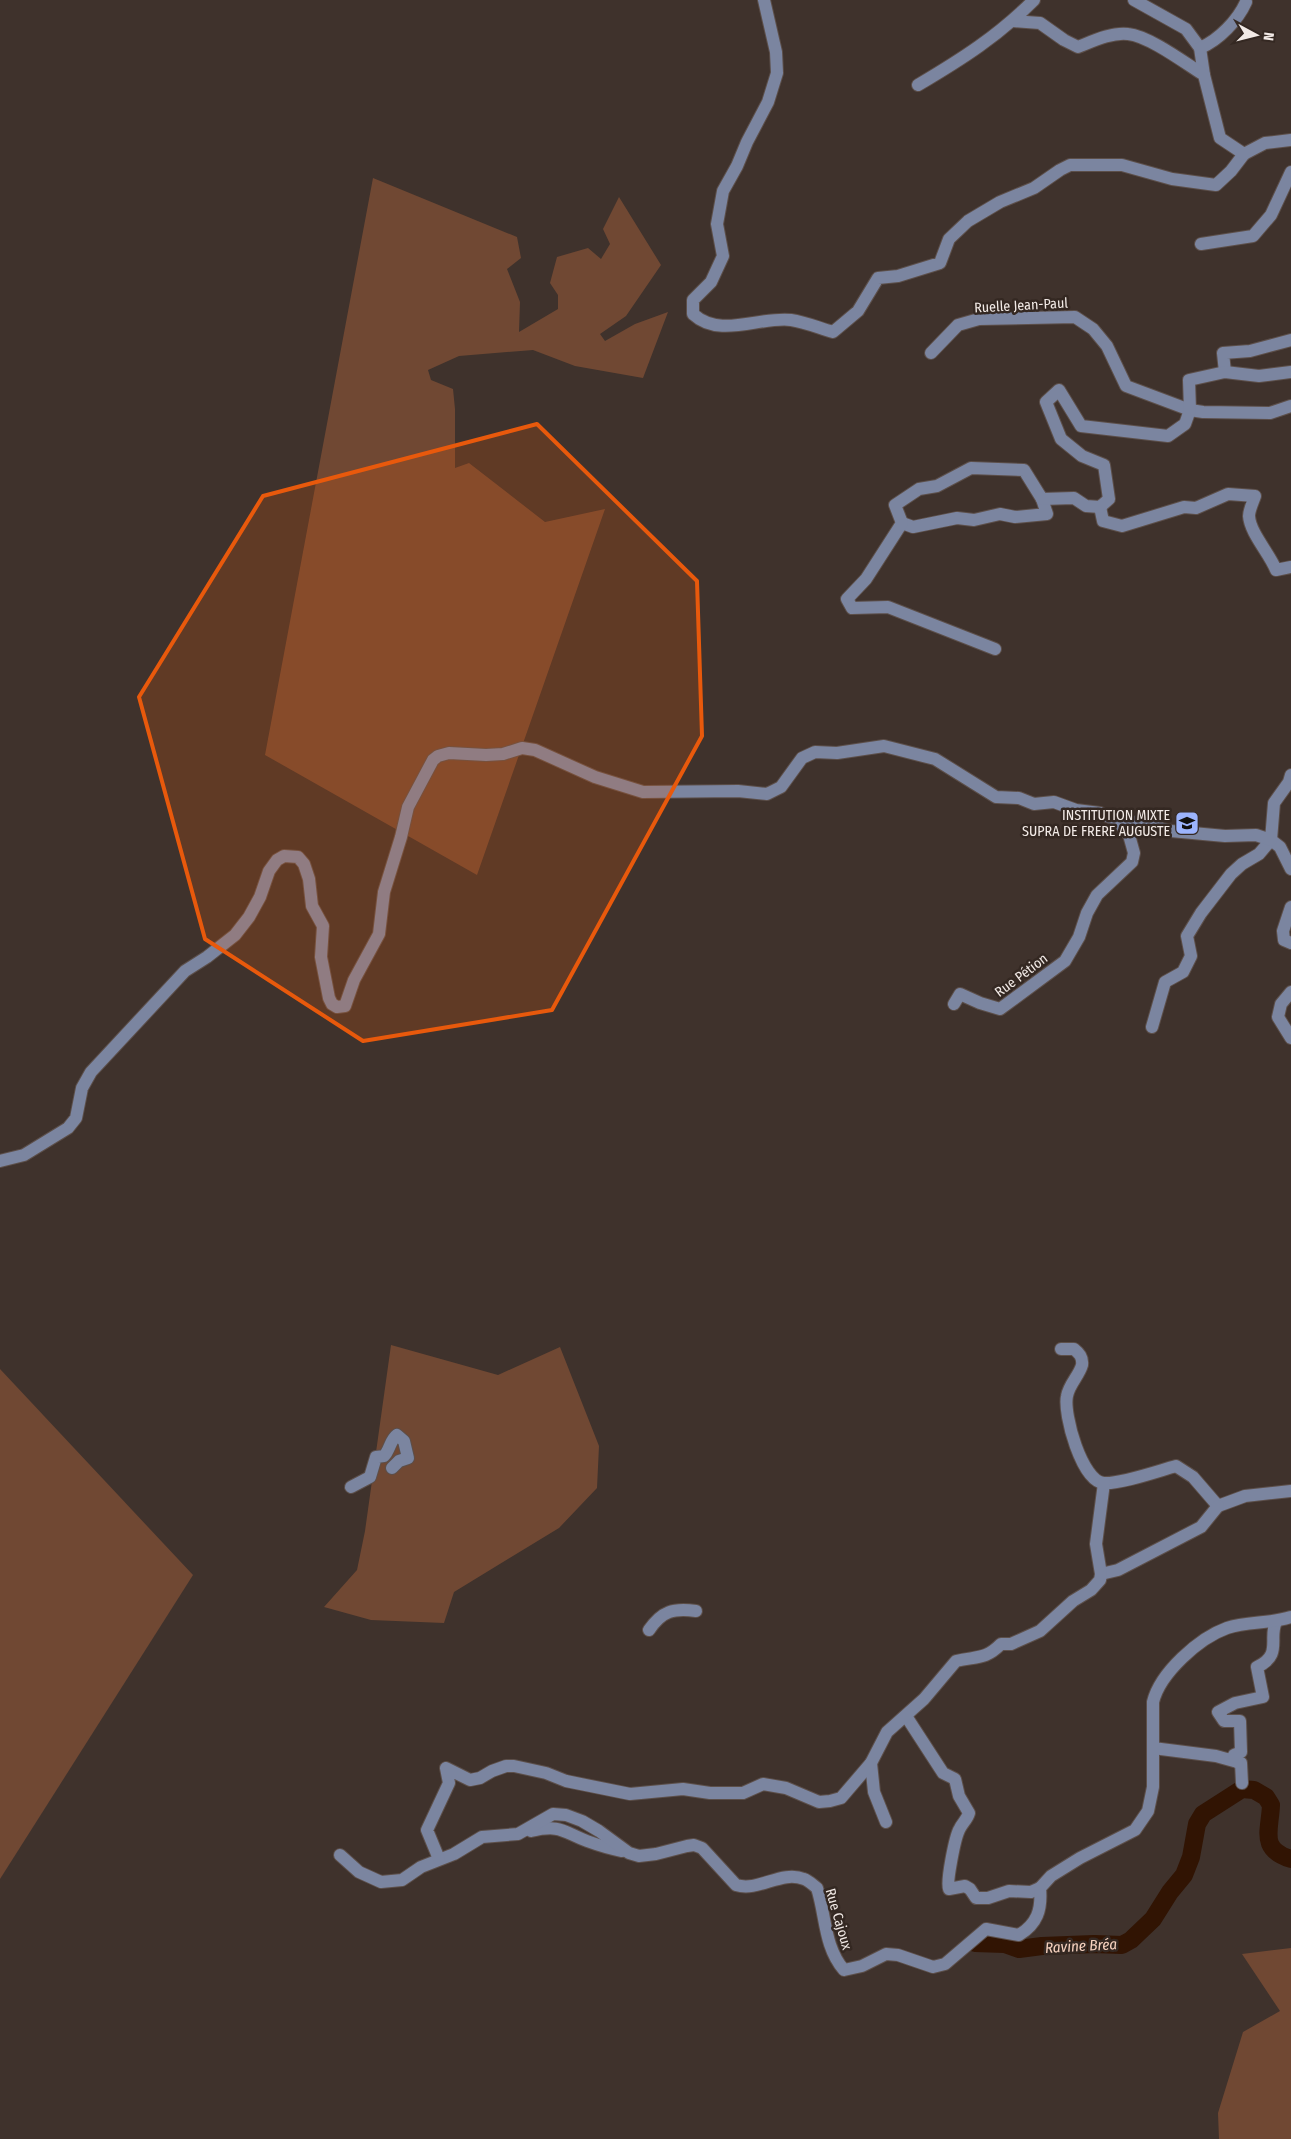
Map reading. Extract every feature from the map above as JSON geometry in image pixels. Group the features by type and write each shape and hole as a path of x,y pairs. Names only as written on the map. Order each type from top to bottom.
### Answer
{"street":[{"path":"764,0 776,52 777,73 768,102 723,191 717,224 723,256 711,282 693,300 694,314 700,321 720,326 791,320 832,332 858,311 878,278 898,276 940,263 949,239 968,221 1000,202 1034,188 1070,165 1122,165 1172,179 1216,184 1231,171 1244,154 1265,143 1291,140"},
{"path":"918,84 970,54 1013,21 1034,0"},
{"path":"1134,0 1186,29 1200,48 1204,75 1220,138 1244,154"},
{"path":"1200,48 1217,39 1242,12 1246,2"},
{"path":"1013,21 1040,23 1064,40 1078,47 1100,38 1127,34 1149,42 1204,75"},
{"path":"1201,244 1253,236 1271,215 1283,194 1291,172"},
{"name":"Ruelle Jean-Paul","path":"931,353 958,325 980,319 1075,317 1093,329 1107,346 1126,386 1190,410 1203,412 1270,413 1291,406"},
{"path":"1226,372 1223,353 1250,351 1291,340"},
{"path":"1042,499 1074,498 1086,506 1100,507 1109,499 1104,477 1104,465 1082,456 1061,438 1046,402 1059,390 1081,426 1168,436 1185,424 1190,410 1189,380 1226,372 1259,376 1291,372"},
{"path":"971,468 1024,470 1042,499 1047,514 1015,516 1000,514 974,520 957,518 913,527 902,523 895,505 919,489 936,486 971,468"},
{"path":"1100,507 1103,521 1122,526 1184,507 1196,508 1228,494 1255,496 1249,516 1256,535 1272,558 1276,570 1291,567"},
{"path":"902,523 866,579 846,599 852,608 888,607 995,649"},
{"path":"0,1161 24,1155 68,1128 76,1118 82,1088 91,1072 185,971 235,935 249,917 260,897 269,871 277,860 284,856 298,857 304,864 309,879 312,906 323,926 321,957 329,998 332,1004 337,1007 345,1006 354,980 379,934 384,892 402,837 408,807 427,768 438,756 449,753 486,756 503,754 522,748 535,750 595,777 643,792 738,791 767,794 781,787 802,758 815,752 837,753 884,746 935,759 996,797 1020,798 1034,804 1054,802 1076,810 1100,813 1117,820 1140,823 1171,831 1215,835 1256,835 1271,840 1280,846 1291,869"},
{"path":"1152,1026 1164,982 1184,972 1190,956 1187,936 1201,913 1231,874 1242,864 1259,854 1271,840 1274,803 1290,780"},
{"name":"Rue Pétion","path":"954,1004 960,994 1000,1009 1065,961 1079,937 1087,913 1097,895 1132,862 1134,853 1129,835 1117,820"},
{"path":"1291,907 1283,931 1284,940 1291,943"},
{"path":"1291,992 1281,1004 1278,1017 1291,1038"},
{"path":"1061,1349 1074,1349 1081,1354 1082,1363 1067,1396 1066,1410 1083,1463 1090,1476 1096,1481 1104,1483 1136,1477 1176,1466 1193,1477 1218,1506"},
{"path":"351,1487 370,1476 376,1457 384,1456 388,1452 393,1438 397,1435 404,1441 408,1458 398,1461 392,1468"},
{"path":"439,1859 427,1830 449,1782 446,1768 470,1780 480,1778 506,1766 514,1766 630,1794 683,1789 710,1794 743,1793 763,1784 786,1788 819,1802 830,1802 841,1798 871,1763 887,1732 895,1723 906,1716 956,1661 980,1658 991,1654 1001,1644 1011,1644 1040,1630 1073,1601 1091,1590 1100,1580 1101,1574 1096,1544 1104,1483"},
{"path":"1101,1574 1118,1570 1201,1527 1218,1506 1245,1496 1291,1491"},
{"path":"649,1630 658,1617 663,1614 679,1610 696,1611"},
{"path":"906,1716 943,1774 955,1779 961,1802 969,1813 957,1836 949,1873 948,1885 950,1889 965,1886 970,1889 976,1898 1009,1891 1031,1892 1040,1888 1051,1876 1080,1858 1136,1830 1148,1811 1153,1787 1153,1702 1155,1691 1176,1663 1203,1641 1227,1628 1276,1622 1291,1617"},
{"path":"1237,1762 1234,1755 1241,1752 1240,1721 1224,1721 1218,1712 1235,1704 1263,1697 1257,1667 1266,1661 1273,1650 1275,1638 1273,1629 1276,1622"},
{"path":"1153,1748 1196,1752 1241,1763 1242,1783"},
{"path":"871,1763 874,1792 886,1822"},
{"name":"Rue Cajoux","path":"340,1856 359,1872 381,1882 402,1880 421,1867 454,1854 482,1837 518,1834 553,1814 566,1815 599,1831 629,1853 639,1856 694,1845 702,1848 736,1885 743,1887 752,1887 789,1877 804,1879 817,1888 835,1960 844,1970 862,1966 886,1954 898,1955 933,1967 946,1964 986,1929 1018,1935 1028,1930 1037,1919 1041,1901 1040,1888"}],"highlighted area":[{"path":"537,424 697,581 702,736 552,1010 363,1041 205,939 139,697 263,496"}],"shaded area":[{"path":"373,178 517,237 521,258 507,269 520,302 519,332 558,309 558,295 550,283 557,257 588,248 601,259 610,244 603,229 619,197 661,265 626,316 600,334 605,341 635,324 668,312 643,378 575,366 533,350 459,356 428,370 431,380 453,389 455,468 469,463 545,522 605,509 477,875 265,755"},
{"path":"391,1345 498,1375 560,1347 599,1446 597,1488 559,1528 454,1592 444,1623 371,1620 324,1607 357,1570 365,1531"},
{"path":"0,1369 193,1575 0,1879"},
{"path":"1291,1948 1291,2139 1219,2139 1218,2113 1243,2032 1280,2011 1242,1954"}],"waterway":[{"name":"Ravine Bréa","path":"975,1943 1005,1944 1019,1949 1042,1946 1122,1945 1131,1940 1153,1919 1170,1892 1184,1875 1191,1857 1197,1824 1203,1814 1242,1789 1254,1790 1266,1797 1271,1805 1268,1831 1270,1844 1274,1850 1291,1859"}],"place":[{"name":"INSTITUTION MIXTE SUPRA DE FRERE AUGUSTE","path":"1187,823"}]}
